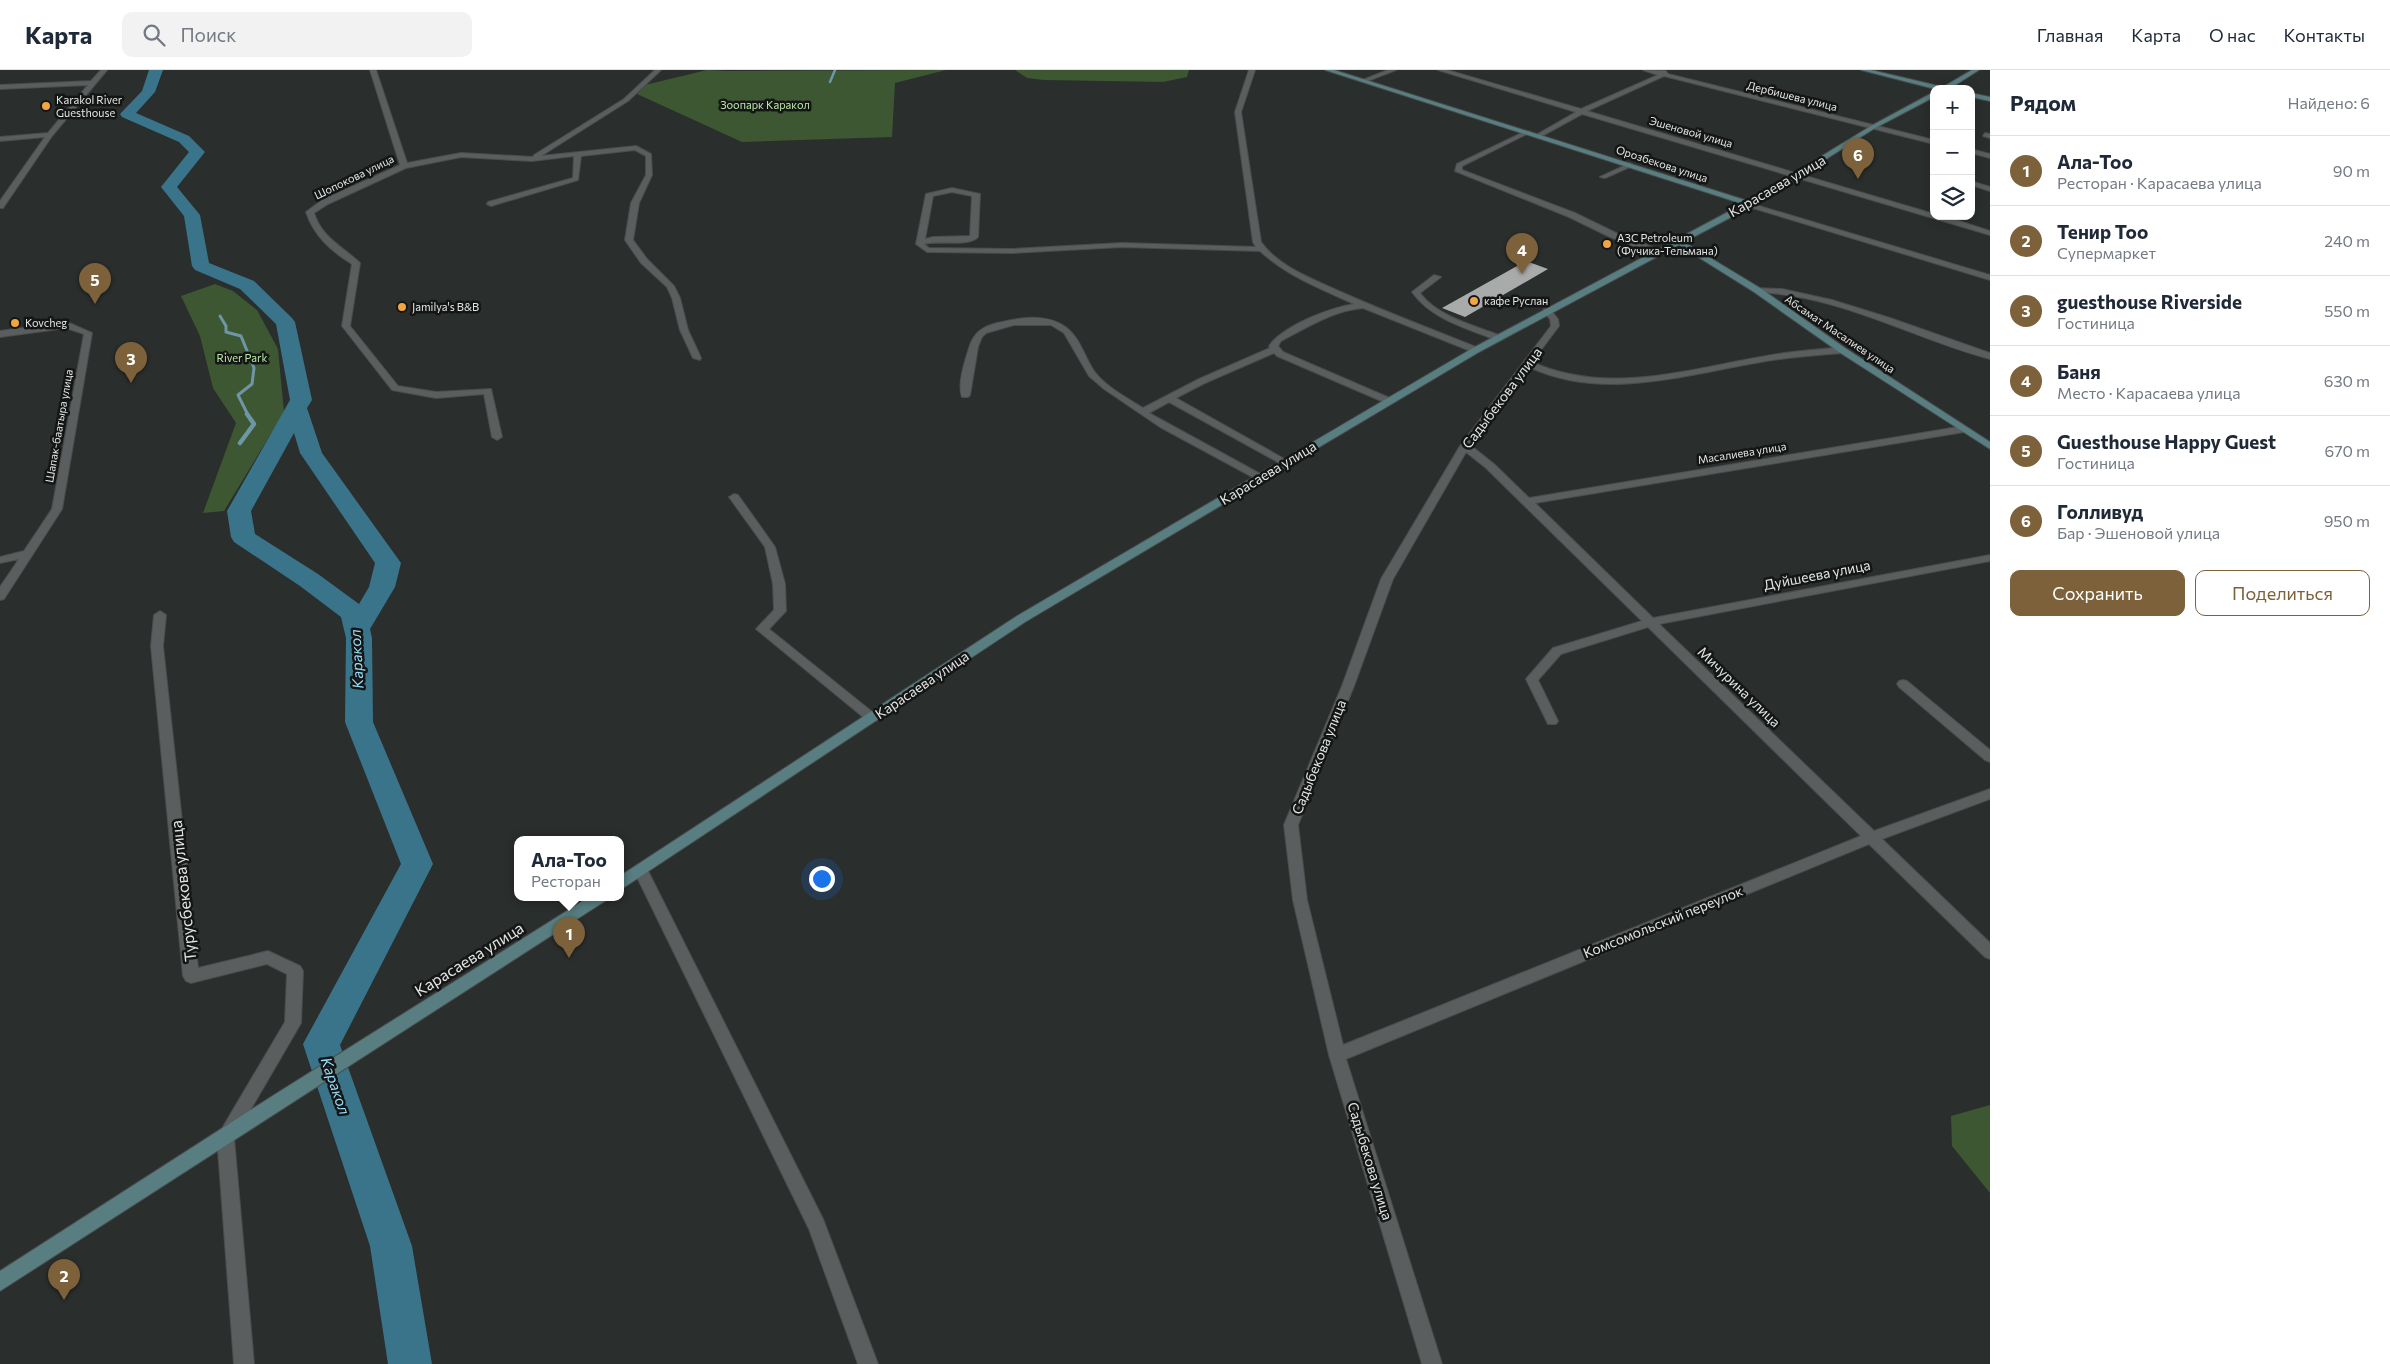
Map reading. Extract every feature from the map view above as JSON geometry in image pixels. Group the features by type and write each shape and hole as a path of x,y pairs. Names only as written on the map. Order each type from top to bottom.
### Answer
{"street":[{"path":"0,206 50,135 104,70"},
{"path":"373,70 404,166 461,156 532,159 636,148 648,155 649,175 635,203 629,240 644,261 670,286 676,298 684,330 697,358"},
{"path":"532,159 626,100 658,70"},
{"path":"1252,70 1238,112 1257,242 1262,249 1276,263 1295,274 1476,350"},
{"name":"Орозбекова улица","path":"1328,70 1990,278"},
{"path":"1363,81 1393,70"},
{"name":"Эшеновой улица","path":"1441,70 1930,215"},
{"name":"Дербишева улица","path":"1646,70 1930,141"},
{"path":"1538,136 1582,111 1672,70"},
{"path":"1864,70 1930,86"},
{"path":"1951,85 1976,70"},
{"path":"0,88 94,83"},
{"name":"Карасаева улица","path":"624,882 1021,619 1476,350 1750,204 1873,127 1930,96"},
{"path":"1975,96 1990,99"},
{"path":"1528,132 1460,165 1458,171 1572,215 1613,235 1657,252"},
{"path":"0,138 50,135"},
{"path":"492,204 576,179 578,154"},
{"path":"1975,154 1978,156 1990,156"},
{"path":"1603,177 1630,165"},
{"name":"Шопокова улица","path":"404,166 325,202 310,212 313,226 339,253 356,263 346,326 395,388 436,395 488,390 497,437"},
{"path":"1975,184 1990,189"},
{"path":"922,242 933,239 972,239 976,194 952,190 930,194 922,242 922,248 935,252 1050,250 1082,246 1262,249"},
{"name":"Эшеновой улица","path":"1949,220 1990,232"},
{"name":"Абсамат Масалиев улица","path":"1678,241 1756,290 1842,350 1990,446"},
{"path":"1437,277 1416,292 1418,298 1447,316 1499,338"},
{"path":"1756,290 1780,290 1800,294 1898,323 1990,356"},
{"path":"1274,350 1274,342 1278,339 1329,312 1341,308 1365,305"},
{"name":"Садыбекова улица","path":"1432,1364 1338,1055 1300,900 1291,825 1348,686 1387,579 1465,446 1555,326 1554,320 1547,311"},
{"path":"965,396 965,380 978,336 986,330 1007,323 1046,322 1062,328 1071,337 1093,374 1109,389 1143,412 1260,478"},
{"name":"Шапак-баатыра улица","path":"0,334 67,325 88,334 57,509 0,596"},
{"path":"1143,412 1202,381 1274,350 1389,401"},
{"path":"1527,363 1551,374 1585,381 1669,378 1766,358 1842,350"},
{"path":"1170,399 1285,463"},
{"name":"Масалиева улица","path":"1525,502 1964,429"},
{"name":"Мичурина улица","path":"1465,446 1490,466 1990,953"},
{"path":"734,498 770,547 779,584 780,611 762,629 872,718"},
{"path":"0,560 27,554"},
{"name":"Дуйшеева улица","path":"1552,721 1532,679 1557,651 1650,622 1990,558"},
{"name":"Турусбекова улица","path":"160,615 157,646 191,976 268,957 295,971 293,1023 224,1137"},
{"path":"1903,684 1990,757"},
{"name":"Комсомольский переулок","path":"1338,1055 1872,837 1990,794"},
{"path":"641,871 817,1224 868,1364"},
{"name":"Карасаева улица","path":"0,1282 280,1100 594,901"},
{"path":"224,1137 244,1364"}],"green space":[{"name":"Зоопарк Каракол","path":"707,70 946,70 895,83 892,137 742,142 637,94 645,85"},
{"path":"1015,70 1189,70 1187,77 1163,82 1044,80 1027,78"},
{"name":"River Park","path":"215,284 233,291 257,310 278,349 284,412 224,511 203,513 236,423 213,388 200,336 181,296"},
{"path":"1990,1105 1990,1193 1952,1146 1951,1116"}],"building":[{"path":"1526,261 1548,269 1465,317 1442,308"}],"waterway":[{"name":"Каракол","path":"156,70 148,92 127,114 184,139 197,152 169,187 192,215 201,266 247,285 285,322 301,400 239,511 243,537 309,580 353,613 359,638 359,722 417,864 321,1044 391,1246 410,1364"},
{"path":"830,82 835,70"},
{"path":"220,316 226,326 226,332 241,336 254,368 252,384 238,395 248,415"},
{"path":"297,408 311,453 388,563 382,587 357,629"},
{"path":"240,443 254,424 247,414"}],"place":[{"name":"Karakol River Guesthouse","path":"46,106"},
{"name":"Голливуд","path":"1858,179"},
{"name":"АЗС Petroleum (Фучика-Тельмана)","path":"1607,244"},
{"name":"Баня","path":"1522,274"},
{"name":"кафе Руслан","path":"1474,301"},
{"name":"Guesthouse Happy Guest","path":"95,304"},
{"name":"Jamilya's B&B","path":"402,307"},
{"name":"Kovcheg","path":"15,323"},
{"name":"guesthouse Riverside","path":"131,383"},
{"name":"Ала-Тоо","path":"569,958"},
{"name":"Тенир Тоо","path":"64,1300"}]}
